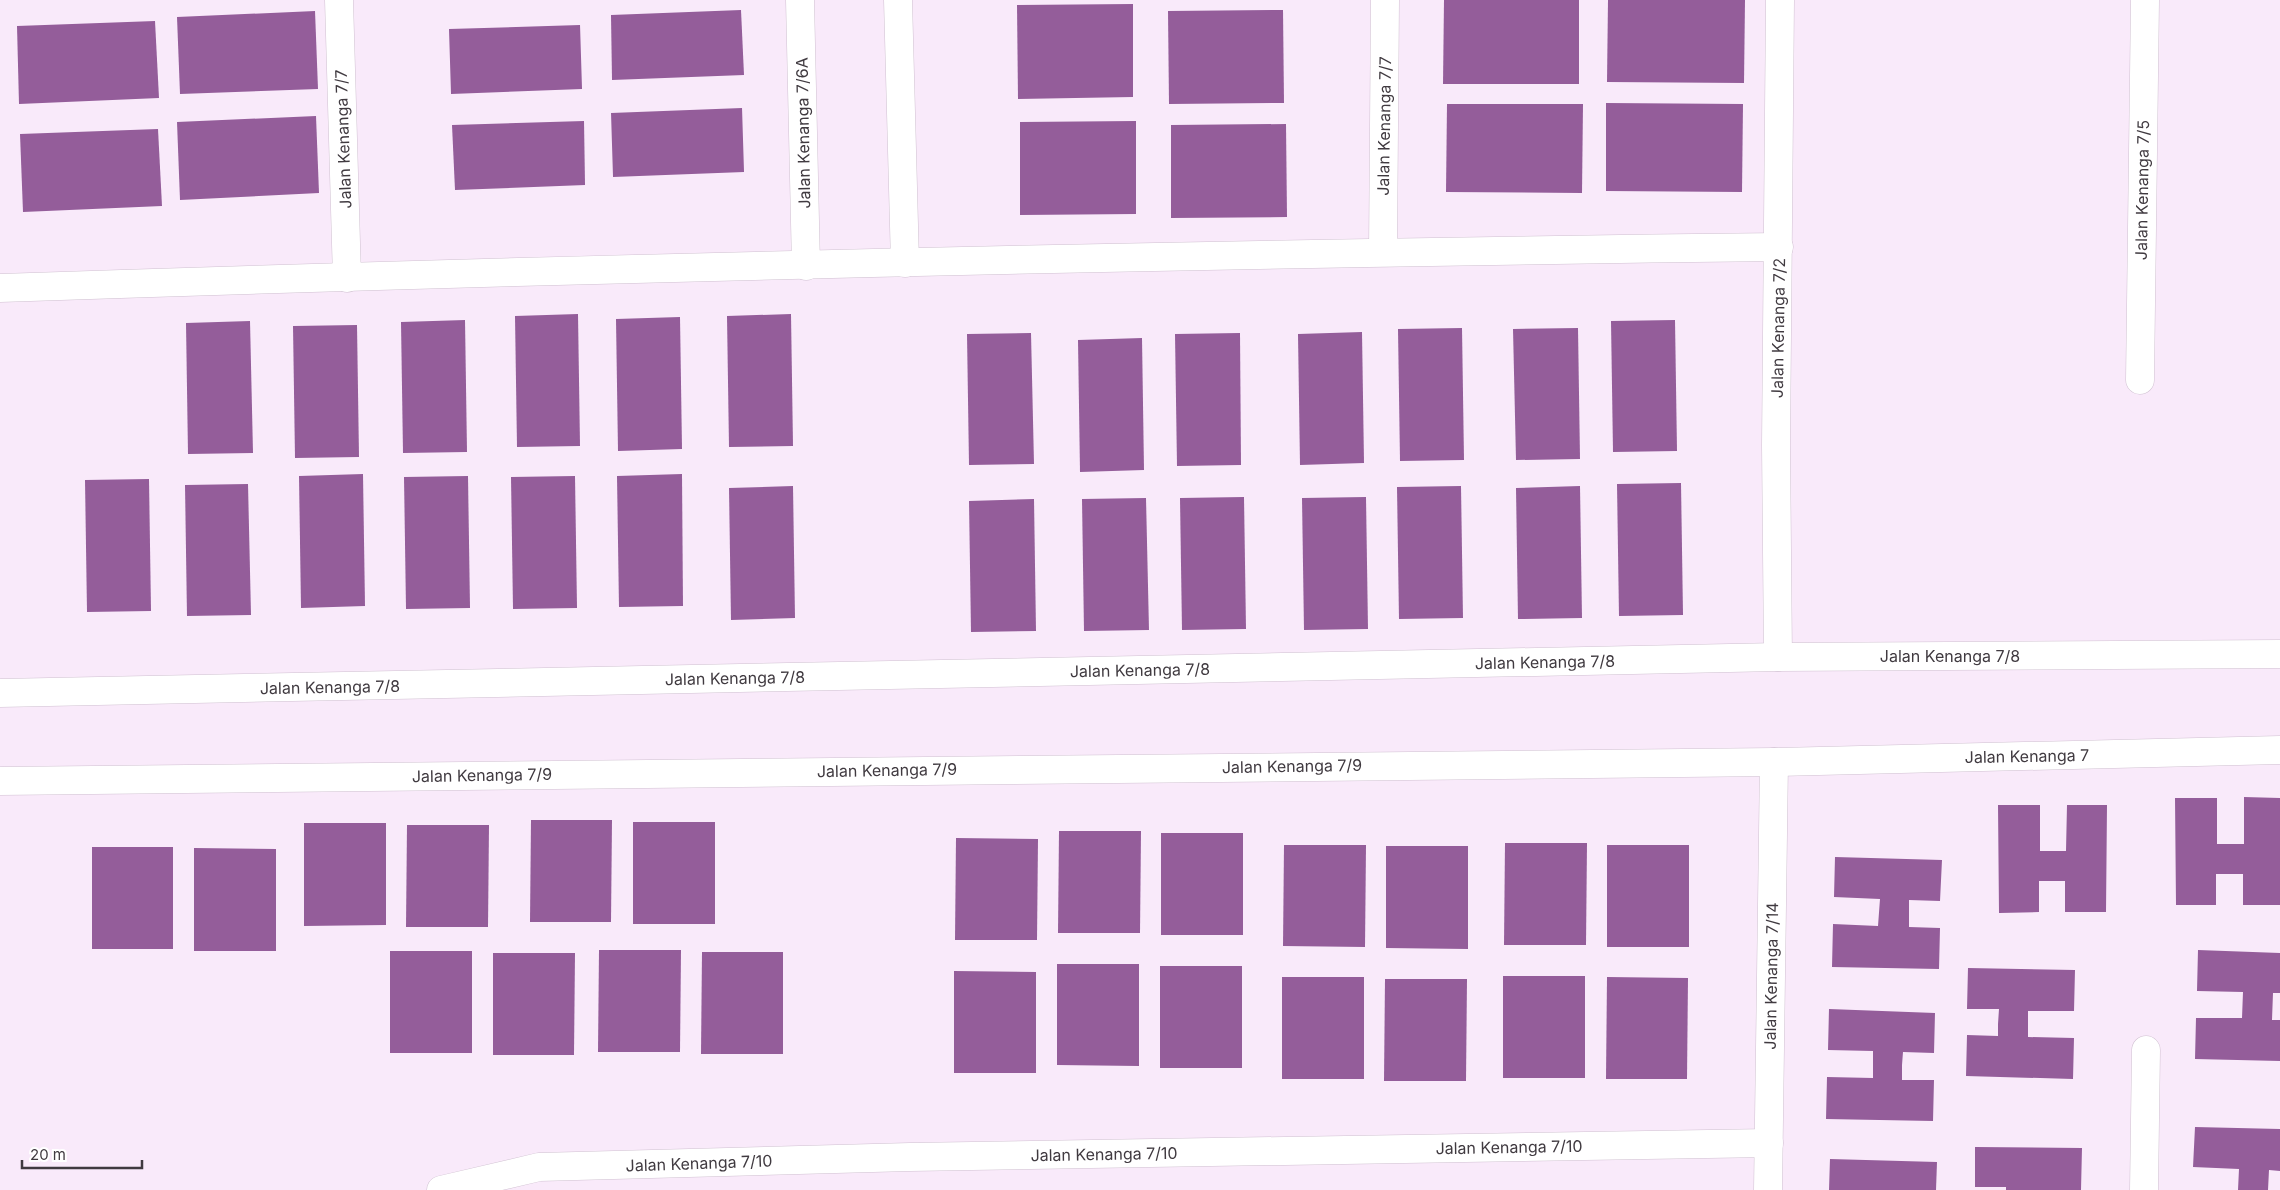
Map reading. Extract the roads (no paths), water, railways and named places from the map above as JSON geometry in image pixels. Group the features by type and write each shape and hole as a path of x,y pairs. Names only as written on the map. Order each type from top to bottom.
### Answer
{"street":[{"name":"Jalan Kenanga 7/7","path":"339,0 347,278"},
{"name":"Jalan Kenanga 7/6A","path":"800,0 806,266"},
{"path":"898,0 905,263"},
{"name":"Jalan Kenanga 7/7","path":"1383,252 1385,0"},
{"name":"Jalan Kenanga 7/2","path":"1778,657 1776,445 1780,0"},
{"name":"Jalan Kenanga 7/5","path":"2140,380 2144,0"},
{"path":"0,288 574,270 1383,252 1779,247"},
{"name":"Jalan Kenanga 7/8","path":"0,693 1778,657 2280,654"},
{"name":"Jalan Kenanga 7","path":"1774,762 2280,750"},
{"name":"Jalan Kenanga 7/9","path":"0,781 1774,762"},
{"name":"Jalan Kenanga 7/14","path":"1768,1190 1774,762"},
{"path":"2144,1190 2146,1050"},
{"name":"Jalan Kenanga 7/10","path":"441,1190 539,1167 920,1156 1769,1143"}]}
